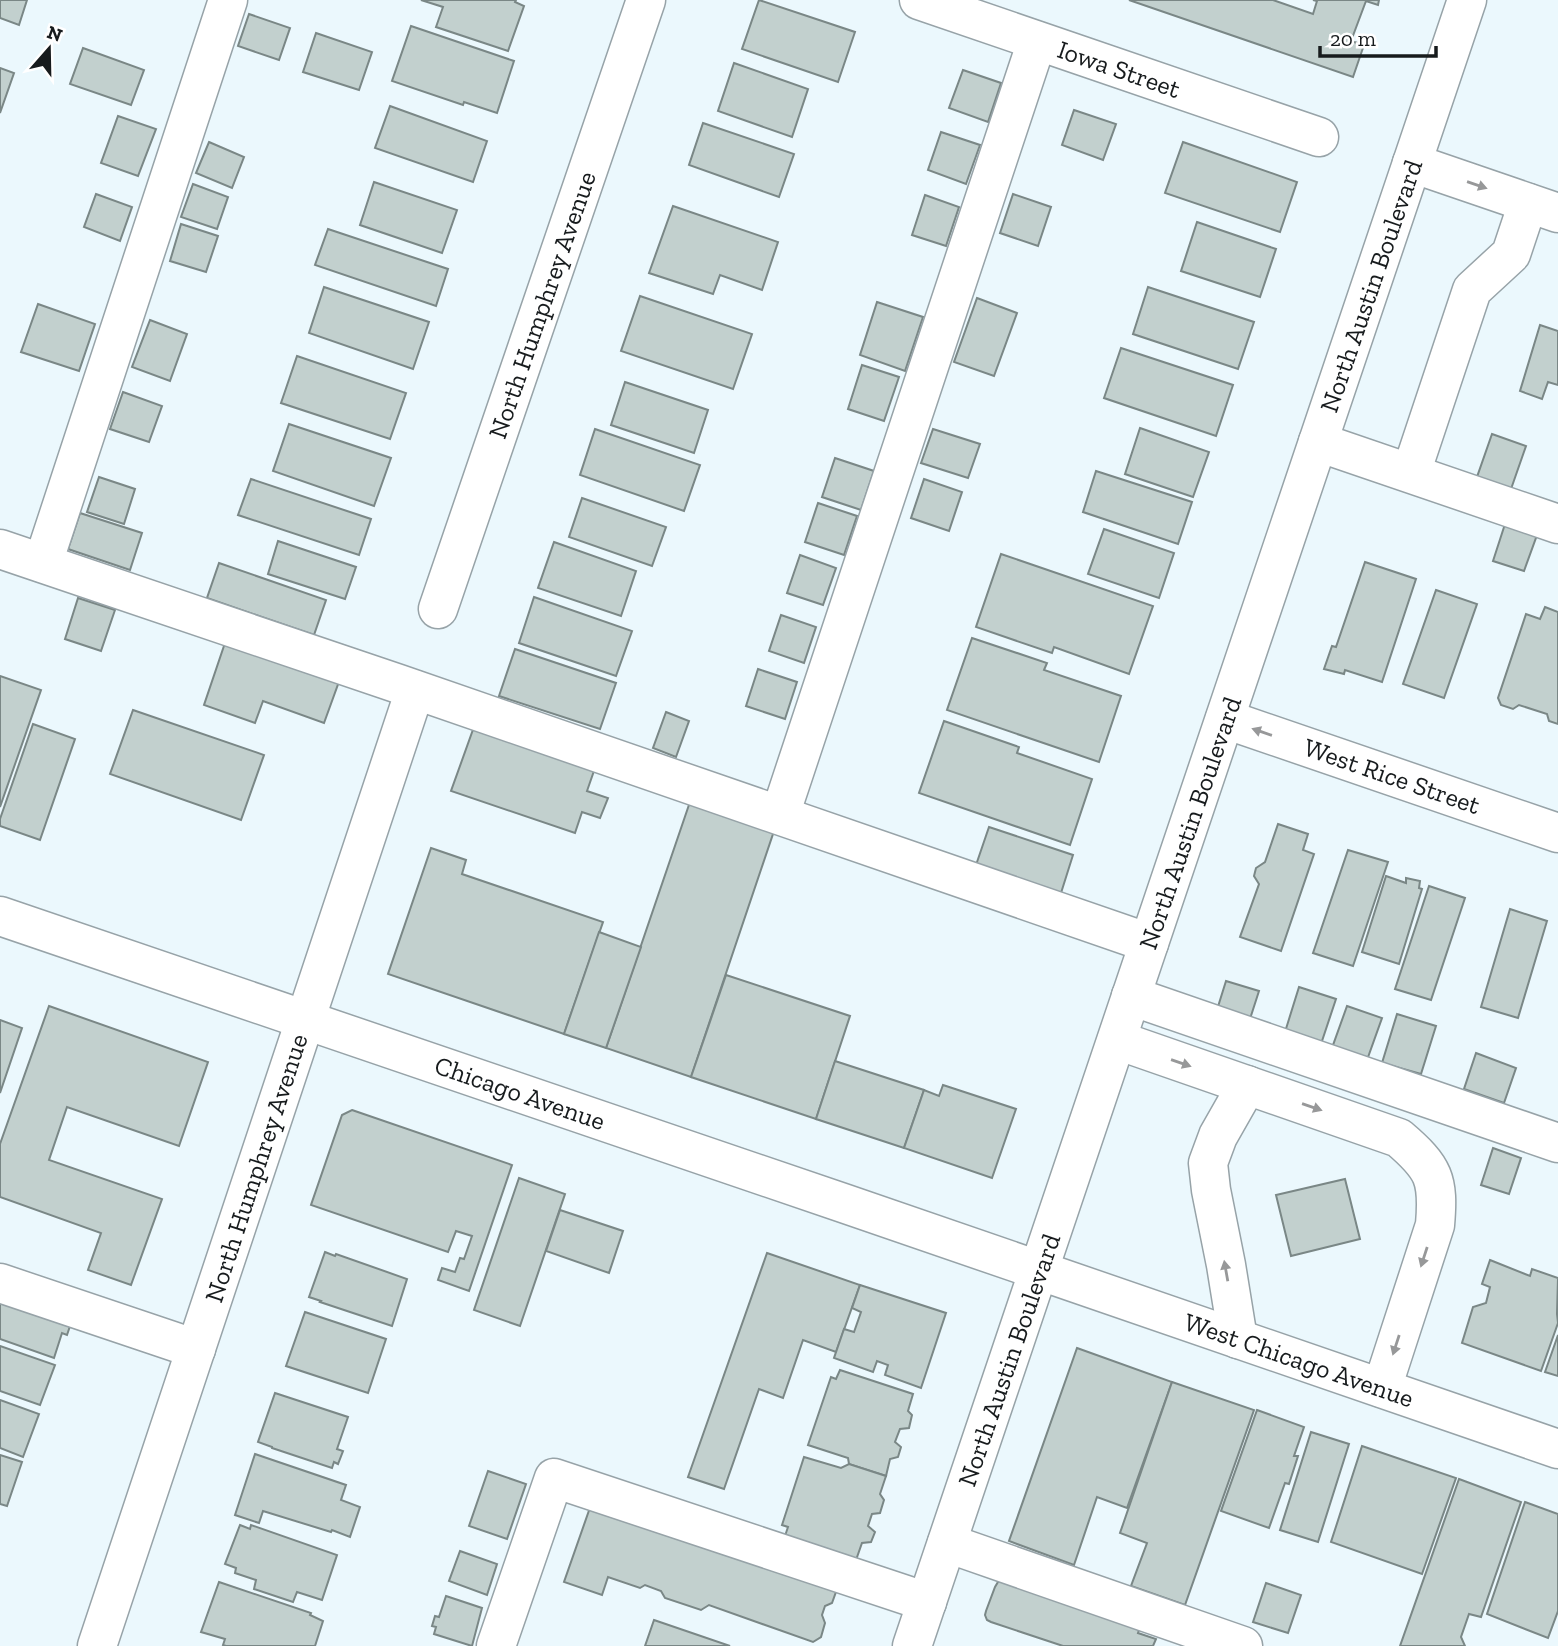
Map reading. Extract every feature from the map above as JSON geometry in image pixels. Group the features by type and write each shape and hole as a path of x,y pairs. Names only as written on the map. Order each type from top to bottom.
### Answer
{"street":[{"path":"43,563 228,0"},
{"name":"North Humphrey Avenue","path":"438,609 646,0"},
{"name":"Iowa Street","path":"919,0 1320,137"},
{"name":"North Austin Boulevard","path":"912,1646 1467,0"},
{"path":"780,815 1037,41"},
{"path":"1411,473 1472,290 1511,254 1543,208 1412,163"},
{"path":"1318,442 1558,524"},
{"path":"0,549 1149,943"},
{"name":"North Humphrey Avenue","path":"97,1646 415,690"},
{"name":"West Rice Street","path":"1225,719 1558,833"},
{"name":"Chicago Avenue","path":"0,916 1040,1270"},
{"path":"1131,996 1558,1143"},
{"path":"1117,1040 1399,1138 1422,1158 1433,1177 1437,1198 1435,1225 1381,1388"},
{"path":"1238,1339 1210,1190 1208,1163 1218,1136 1247,1085"},
{"name":"West Chicago Avenue","path":"1040,1270 1558,1449"},
{"path":"0,1283 196,1349"},
{"path":"496,1646 554,1478 927,1602"},
{"path":"947,1543 1243,1646"}],"building":[{"path":"0,0 27,0 19,25 0,18"},
{"path":"421,0 516,0 515,2 524,6 508,51 436,27 443,7"},
{"path":"759,0 855,32 838,82 742,49"},
{"path":"1129,0 1273,0 1313,14 1317,1 1313,0 1379,0 1378,5 1366,1 1351,41 1364,45 1353,77"},
{"path":"249,14 290,28 279,60 238,46"},
{"path":"411,26 514,61 497,113 464,102 463,105 392,81"},
{"path":"316,33 372,52 359,90 303,72"},
{"path":"83,48 144,70 131,105 70,84"},
{"path":"734,63 808,89 792,137 718,111"},
{"path":"0,68 14,73 0,113"},
{"path":"963,70 1001,83 988,122 949,108"},
{"path":"390,106 487,141 473,182 375,148"},
{"path":"1074,110 1116,124 1103,160 1062,145"},
{"path":"118,116 156,129 138,176 101,163"},
{"path":"703,123 794,154 779,197 689,165"},
{"path":"941,132 980,145 966,184 928,170"},
{"path":"209,142 244,157 232,188 196,173"},
{"path":"1183,142 1297,182 1280,232 1165,193"},
{"path":"374,182 457,210 442,253 360,225"},
{"path":"193,184 228,197 217,229 181,217"},
{"path":"96,194 132,207 120,241 84,227"},
{"path":"1013,194 1051,207 1038,246 1000,233"},
{"path":"925,195 959,207 946,246 912,235"},
{"path":"673,206 778,242 762,290 720,275 713,294 649,273"},
{"path":"1197,222 1276,249 1260,297 1181,271"},
{"path":"181,224 218,236 206,272 170,261"},
{"path":"328,229 448,269 436,306 315,265"},
{"path":"324,287 429,322 413,369 309,333"},
{"path":"1148,287 1254,322 1238,369 1133,334"},
{"path":"640,296 752,334 733,389 621,351"},
{"path":"977,298 1017,313 994,376 954,362"},
{"path":"877,302 923,317 905,371 860,355"},
{"path":"38,304 95,324 79,371 21,352"},
{"path":"150,320 187,334 170,381 132,367"},
{"path":"1540,325 1558,331 1558,385 1548,382 1542,399 1520,391"},
{"path":"1121,348 1233,385 1216,436 1104,398"},
{"path":"297,356 406,393 390,439 281,403"},
{"path":"862,365 899,377 884,421 848,409"},
{"path":"625,382 708,410 694,453 611,425"},
{"path":"123,392 162,406 149,442 110,429"},
{"path":"289,424 391,458 374,506 273,471"},
{"path":"1140,428 1209,452 1193,497 1125,474"},
{"path":"595,429 700,465 684,511 580,475"},
{"path":"933,429 980,444 968,478 921,463"},
{"path":"1492,434 1526,446 1511,489 1477,477"},
{"path":"835,458 874,471 861,510 822,497"},
{"path":"1096,471 1192,502 1178,544 1083,512"},
{"path":"99,477 135,489 124,524 87,512"},
{"path":"251,479 371,519 359,555 238,515"},
{"path":"924,479 962,492 949,531 911,518"},
{"path":"582,498 666,527 652,566 569,537"},
{"path":"818,503 857,516 844,555 805,542"},
{"path":"80,513 142,533 130,570 68,549"},
{"path":"1505,524 1537,535 1524,571 1493,561"},
{"path":"1104,529 1174,553 1159,598 1088,574"},
{"path":"278,541 356,567 345,599 268,574"},
{"path":"554,542 636,571 621,616 538,588"},
{"path":"1001,554 1153,606 1129,674 1054,647 1052,653 976,627"},
{"path":"800,555 836,568 823,605 787,593"},
{"path":"1365,562 1416,579 1382,682 1345,670 1344,674 1324,669 1332,646 1336,647"},
{"path":"219,563 326,600 314,635 207,598"},
{"path":"1436,590 1477,604 1444,698 1403,684"},
{"path":"534,597 632,631 616,676 519,643"},
{"path":"78,598 115,610 101,651 65,639"},
{"path":"1545,607 1558,612 1558,724 1549,721 1547,714 1519,705 1513,709 1501,705 1498,698 1526,614 1540,619"},
{"path":"781,615 816,627 804,663 769,651"},
{"path":"227,637 341,676 324,723 263,701 255,723 204,705"},
{"path":"972,638 1047,663 1044,670 1121,696 1099,762 947,710"},
{"path":"515,649 616,683 600,729 499,696"},
{"path":"758,669 797,682 785,719 746,706"},
{"path":"0,676 41,690 0,807"},
{"path":"133,710 264,755 241,820 110,774"},
{"path":"666,712 689,721 676,757 653,748"},
{"path":"944,721 1019,747 1017,753 1092,779 1070,845 919,793"},
{"path":"33,724 75,739 40,840 0,826 0,819"},
{"path":"475,724 596,765 587,791 608,798 600,818 582,812 575,833 451,791"},
{"path":"692,796 776,825 691,1077 606,1048"},
{"path":"1278,824 1308,834 1303,850 1314,854 1281,951 1240,937 1259,884 1254,876 1256,868 1265,862"},
{"path":"989,827 1073,855 1061,893 976,865"},
{"path":"431,848 466,860 462,874 603,922 564,1034 388,974"},
{"path":"1348,850 1388,862 1353,966 1313,953"},
{"path":"1386,876 1406,883 1406,878 1420,881 1419,888 1422,889 1399,964 1362,952"},
{"path":"1429,886 1465,898 1431,1000 1395,989"},
{"path":"1510,909 1547,921 1518,1018 1481,1007"},
{"path":"599,932 641,947 606,1048 564,1034"},
{"path":"726,975 850,1016 816,1119 691,1077"},
{"path":"1226,981 1259,991 1249,1022 1216,1013"},
{"path":"1299,987 1336,999 1321,1044 1285,1032"},
{"path":"49,1006 208,1062 179,1146 67,1107 49,1160 162,1199 131,1285 88,1270 101,1233 0,1197 0,1144"},
{"path":"1347,1006 1382,1018 1367,1060 1332,1048"},
{"path":"1397,1014 1436,1026 1421,1074 1382,1063"},
{"path":"0,1020 22,1028 0,1093"},
{"path":"1476,1053 1516,1068 1504,1103 1464,1089"},
{"path":"835,1061 924,1090 904,1148 816,1119"},
{"path":"943,1085 1016,1109 992,1178 904,1148 924,1090 939,1096"},
{"path":"352,1110 512,1165 469,1291 438,1280 442,1268 455,1272 460,1258 464,1259 472,1236 456,1231 448,1252 311,1205 342,1115"},
{"path":"1493,1148 1521,1158 1509,1194 1481,1185"},
{"path":"519,1178 565,1194 520,1326 474,1310"},
{"path":"1345,1179 1360,1239 1291,1256 1276,1195"},
{"path":"560,1210 623,1231 609,1273 546,1251"},
{"path":"325,1252 407,1279 392,1326 309,1297"},
{"path":"767,1253 860,1285 836,1352 803,1340 783,1398 759,1389 724,1489 688,1477"},
{"path":"1490,1260 1530,1276 1532,1269 1558,1278 1558,1323 1541,1371 1462,1343 1473,1307 1486,1303 1490,1287 1482,1284"},
{"path":"860,1285 946,1313 921,1388 885,1375 888,1365 877,1361 873,1372 834,1358 844,1329 854,1332 861,1312 852,1308"},
{"path":"0,1298 71,1323 67,1335 62,1333 54,1358 0,1339"},
{"path":"305,1312 386,1339 368,1393 286,1366"},
{"path":"1558,1335 1558,1376 1545,1372"},
{"path":"0,1346 55,1365 40,1405 0,1391"},
{"path":"1077,1348 1172,1382 1127,1508 1097,1497 1074,1565 1009,1541"},
{"path":"840,1370 913,1394 908,1411 912,1415 909,1428 900,1429 895,1442 901,1447 898,1457 890,1459 886,1476 849,1464 848,1458 808,1445 831,1377 836,1379"},
{"path":"1172,1382 1254,1410 1185,1605 1131,1586 1147,1543 1120,1533"},
{"path":"275,1393 348,1417 337,1449 343,1451 338,1464 334,1462 332,1468 258,1442"},
{"path":"0,1400 39,1414 23,1457 0,1448"},
{"path":"1257,1410 1304,1427 1294,1456 1298,1456 1289,1484 1285,1483 1269,1528 1221,1511"},
{"path":"1311,1432 1349,1444 1318,1542 1280,1530"},
{"path":"1362,1446 1456,1478 1422,1574 1331,1542"},
{"path":"255,1454 346,1485 341,1500 360,1507 350,1537 263,1511 259,1523 235,1515"},
{"path":"0,1455 22,1462 7,1506 0,1504"},
{"path":"804,1457 841,1468 849,1464 886,1476 880,1494 884,1500 880,1513 872,1514 868,1526 875,1532 871,1542 862,1543 856,1560 785,1536 788,1527 782,1525"},
{"path":"488,1471 526,1484 507,1539 469,1526"},
{"path":"1459,1479 1521,1502 1481,1617 1469,1614 1461,1637 1465,1646 1400,1646"},
{"path":"593,1499 837,1589 832,1603 825,1606 822,1615 825,1623 821,1637 813,1642 709,1605 701,1610 665,1598 661,1591 645,1585 640,1588 608,1577 602,1595 564,1582"},
{"path":"1525,1502 1558,1514 1558,1611 1548,1638 1487,1614"},
{"path":"240,1525 250,1529 251,1525 337,1555 322,1600 297,1592 293,1602 254,1589 256,1580 235,1573 236,1568 225,1564"},
{"path":"460,1551 497,1564 487,1595 449,1581"},
{"path":"1003,1581 1140,1627 1138,1633 1156,1639 1153,1646 1063,1646 991,1622 987,1620 986,1611 995,1587 998,1582"},
{"path":"219,1582 311,1613 310,1615 323,1621 315,1646 226,1646 223,1645 225,1639 201,1632"},
{"path":"1266,1583 1301,1595 1288,1633 1253,1622"},
{"path":"446,1596 482,1608 472,1646 434,1634 436,1627 432,1626 435,1616 439,1617"},
{"path":"654,1620 730,1646 645,1646"}]}
